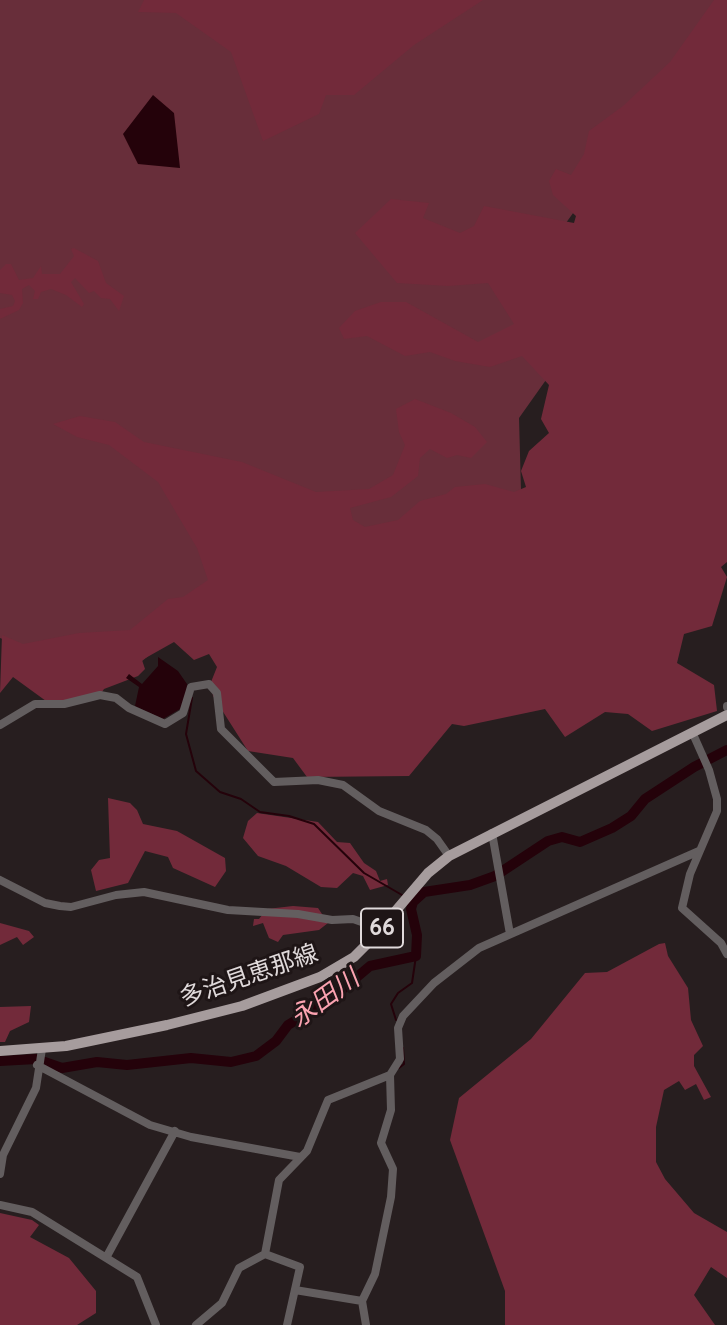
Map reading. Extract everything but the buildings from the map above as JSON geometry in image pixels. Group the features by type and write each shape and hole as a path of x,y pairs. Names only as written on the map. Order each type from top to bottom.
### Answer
{"main road":[{"name":"多治見恵那線","path":"0,1051 41,1049 144,1031 253,1002 335,970 354,957 422,879 449,856 727,715"}],"street":[{"path":"0,725 35,704 64,704 100,695 116,698 129,708 165,724 183,713 191,687 197,683 209,684 216,693 221,729 274,782 318,780 344,785 379,811 426,830 437,839 449,856"},
{"path":"693,734 709,770 717,799 717,811 682,897 682,908 721,943 727,954"},
{"path":"492,833 510,934"},
{"path":"366,1325 362,1301 375,1274 391,1197 393,1169 381,1143 391,1110 390,1075 400,1059 398,1028 411,1006 442,976 479,948 699,851"},
{"path":"0,880 45,903 60,906 71,907 116,895 144,892 229,910 298,914 332,920 353,919 370,925 378,932"},
{"path":"0,1174 3,1155 36,1088 41,1049"},
{"path":"37,1065 138,1121 174,1132 299,1157"},
{"path":"265,1254 279,1180 311,1144 328,1100 390,1075"},
{"path":"107,1256 174,1132"},
{"path":"0,1205 32,1212 107,1256 140,1280 156,1325"},
{"path":"196,1325 222,1303 239,1268 265,1254 300,1267 286,1325"},
{"path":"295,1290 362,1301"}],"shaded area":[{"path":"0,0 727,0 563,227 575,339 519,418 521,491 168,640 115,683 0,638"},
{"path":"144,0 483,0 414,45 354,95 326,95 319,114 263,141 231,52 176,13 138,12"},
{"path":"714,0 727,0 727,562 721,567 727,577 712,626 684,634 677,663 714,685 717,711 652,731 628,714 605,712 565,737 545,709 464,726 452,724 409,776 307,777 293,758 248,751 213,696 211,682 217,667 209,654 194,660 174,642 142,660 145,669 138,676 102,692 67,701 46,701 13,677 0,693 2,635 23,644 79,633 130,630 168,599 183,597 208,580 197,548 158,482 109,445 77,437 53,424 80,416 115,422 144,442 242,462 316,492 369,489 393,475 405,445 399,432 396,409 415,399 451,413 475,427 487,442 471,458 457,455 447,458 430,449 420,458 418,476 391,497 350,508 353,520 365,527 398,520 420,501 446,494 455,487 485,484 514,492 526,487 521,471 529,451 549,433 541,419 549,385 522,356 490,367 455,361 430,352 405,356 367,336 344,339 339,328 355,311 381,302 406,302 478,342 514,324 488,283 448,286 397,283 355,233 391,199 429,203 423,218 460,233 474,226 484,206 574,223 576,216 553,195 549,181 556,169 571,175 584,154 589,131 623,106 670,62"},
{"path":"153,95 174,113 180,168 138,164 123,134"},
{"path":"74,248 98,261 106,283 124,296 119,311 110,299 101,298 94,291 89,293 75,278 71,282 84,304 82,307 66,295 51,289 41,292 38,299 33,299 35,291 29,285 22,289 23,303 19,310 0,319 0,309 13,306 15,301 12,295 0,293 0,270 6,264 11,264 19,280 33,278 41,266 42,274 60,274 74,256 71,249"},
{"path":"158,657 178,671 187,684 186,699 180,709 163,719 135,706 139,687 126,678 129,674 142,684 158,666"},
{"path":"108,798 130,803 137,810 143,824 177,831 225,858 226,871 215,887 173,868 168,857 145,851 128,883 96,891 91,870 99,860 110,858"},
{"path":"257,813 318,822 337,842 350,843 364,863 376,871 380,881 387,879 388,885 370,890 363,876 353,873 337,888 321,887 286,866 258,856 243,838 248,821"},
{"path":"293,906 318,908 328,923 319,930 283,935 278,942 269,938 263,923 253,926 254,919 259,919 267,909"},
{"path":"0,923 29,931 34,937 23,945 17,937 0,945"},
{"path":"665,943 668,956 688,988 691,1020 703,1046 694,1055 694,1066 711,1097 704,1100 696,1084 685,1090 679,1081 664,1090 656,1127 656,1162 665,1179 694,1213 727,1232 727,1278 711,1267 694,1295 715,1325 505,1325 505,1291 450,1140 459,1098 531,1039 585,973 607,972"},
{"path":"31,1006 29,1022 10,1031 5,1042 0,1042 0,1007"},
{"path":"0,1213 32,1220 39,1225 30,1237 69,1258 96,1291 96,1313 77,1325 0,1325"}],"waterway":[{"path":"192,698 186,734 196,771 220,792 241,799 260,812 289,816 314,824 364,873 402,895"},
{"name":"永田川","path":"0,1061 36,1059 62,1068 97,1062 127,1065 191,1058 231,1062 256,1056 276,1041 288,1025 331,999 370,966 416,956 417,935 411,909 413,902 424,892 470,885 495,876 548,841 562,837 580,842 612,828 631,816 645,799 694,767 727,750"},
{"path":"396,1020 391,1004 398,993 412,983 416,956"},
{"path":"399,1068 404,1064 403,1048"}]}
